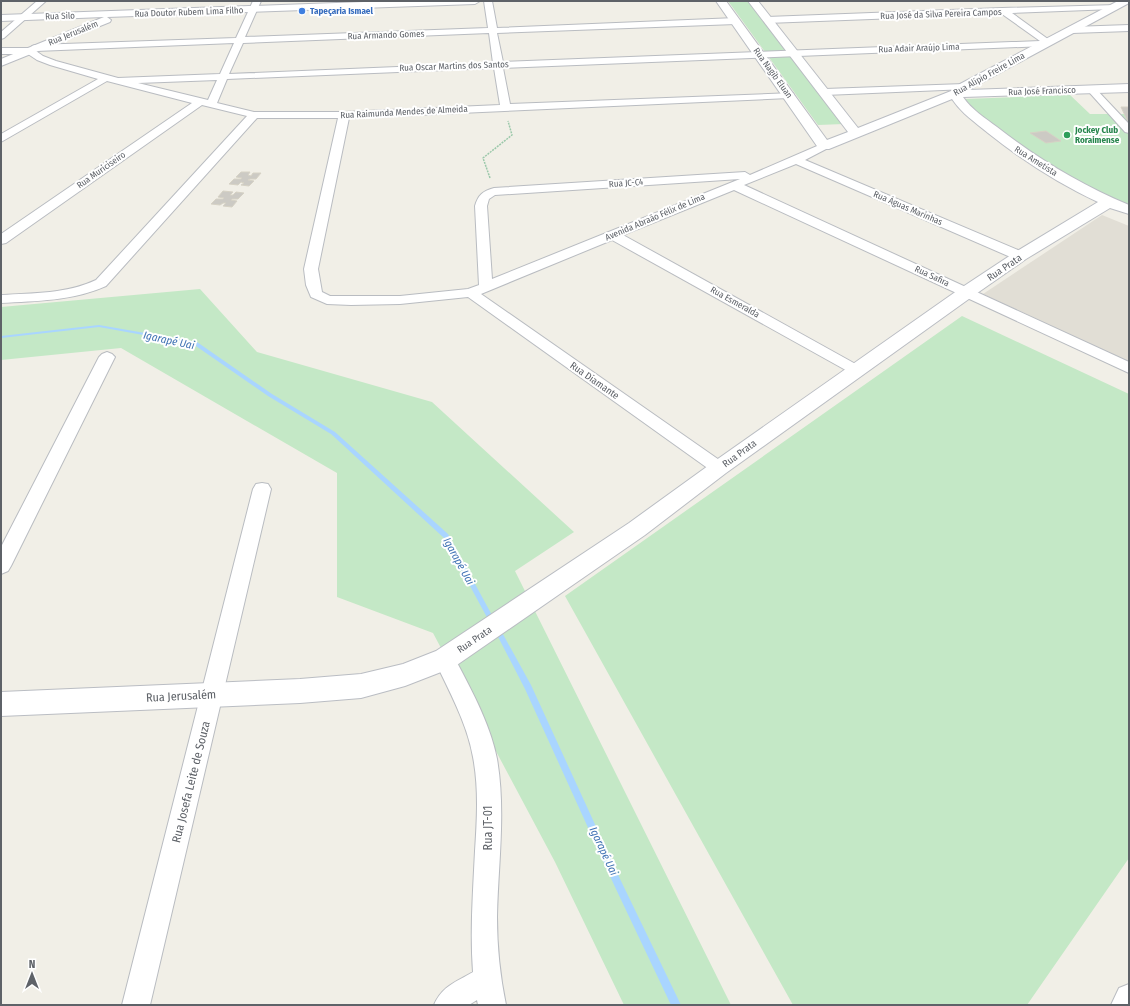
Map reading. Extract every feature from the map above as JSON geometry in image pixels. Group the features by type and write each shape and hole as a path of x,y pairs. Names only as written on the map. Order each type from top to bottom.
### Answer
{"street":[{"path":"1,36 24,18 42,1"},
{"name":"Rua Jerusalém","path":"1,63 118,14 145,1"},
{"name":"Rua Doutor Rubem Lima Filho","path":"118,14 256,5 475,1"},
{"path":"488,1 505,107"},
{"name":"Rua Nagib Eluan","path":"721,1 824,146"},
{"path":"753,1 825,92 855,133"},
{"path":"990,1 1047,42"},
{"name":"Rua Alípio Freire Lima","path":"824,146 959,91 1047,42 1126,1"},
{"path":"206,103 223,76 256,5"},
{"name":"Rua José da Silva Pereira Campos","path":"767,20 1114,7"},
{"name":"Rua Silo","path":"1,18 118,14"},
{"name":"Rua Armando Gomes","path":"1,51 736,21"},
{"path":"1072,30 1129,28"},
{"name":"Rua Adair Araújo Lima","path":"792,52 1047,42"},
{"name":"Rua Raimunda Mendes de Almeida","path":"33,49 40,58 52,63 117,81 254,115 344,115 789,95"},
{"name":"Rua Oscar Martins dos Santos","path":"117,81 792,52"},
{"path":"1,139 106,78"},
{"path":"825,92 935,88 959,91"},
{"name":"Rua José Francisco","path":"959,91 1092,90 1129,88"},
{"path":"1092,90 1129,130"},
{"name":"Rua Ametista","path":"959,91 958,100 981,122 1035,162 1109,202 1129,210"},
{"name":"Rua Muriciseiro","path":"1,240 206,103"},
{"path":"1,299 66,294 87,290 101,283 254,115"},
{"name":"Avenida Abraão Félix de Lima","path":"344,115 311,269 316,294 327,300 400,300 471,293 758,174 796,160 824,146"},
{"name":"Rua Águas Marinhas","path":"796,160 1020,256"},
{"name":"Rua JC-C4","path":"494,192 758,174"},
{"name":"Rua Safira","path":"734,185 1129,368"},
{"path":"486,286 481,206 483,198 494,192"},
{"name":"Rua Prata","path":"361,686 406,675 445,659 637,529 719,468 967,292 1020,256 1109,202"},
{"name":"Rua Esmeralda","path":"613,235 856,370"},
{"name":"Rua Diamante","path":"471,293 719,468"},
{"path":"1,566 107,357"},
{"name":"Rua Josefa Leite de Souza","path":"136,1005 262,489"},
{"name":"Rua JT-01","path":"445,659 481,739 487,771 490,820 484,931 489,992"},
{"name":"Rua Jerusalém","path":"1,704 213,694 300,692 361,686"},
{"path":"448,1005 453,1000 489,992"},
{"path":"1125,1005 1129,998"}],"path":[{"path":"494,192 483,158 512,135 505,107"}],"shaded area":[{"path":"1102,215 1129,226 1129,362 983,294"}],"green space":[{"path":"728,1 748,1 844,124 818,125"},
{"name":"Jockey Club Roraimense","path":"1070,95 1090,114 1129,114 1129,205 1113,199 1031,155 979,115 965,99"},
{"path":"200,289 257,352 432,402 574,532 515,571 731,1005 624,1005 555,862 433,633 337,597 337,473 121,348 1,360 1,307"},
{"path":"962,316 1129,394 1129,858 1027,1005 793,1005 565,596"}],"building":[{"path":"1121,107 1129,107 1129,122 1128,122"},
{"path":"1046,131 1061,141 1046,143 1030,133"},
{"path":"241,172 250,172 248,175 251,176 253,173 261,173 256,179 248,180 254,181 249,186 241,185 244,183 241,182 238,185 229,184 234,179 242,178 236,177"},
{"path":"223,191 233,192 230,195 233,195 236,192 244,193 238,199 231,200 237,201 232,207 223,206 226,203 220,205 211,204 216,199 224,198 218,197"}],"waterway":[{"name":"Igarapé Uai","path":"1,337 99,326 195,343 270,395 333,433 446,536 492,621"},
{"name":"Igarapé Uai","path":"497,629 528,687 618,884 676,1005"}],"place":[{"name":"Tapeçaria Ismael","path":"302,11"},
{"name":"Jockey Club Roraimense","path":"1067,135"}]}
